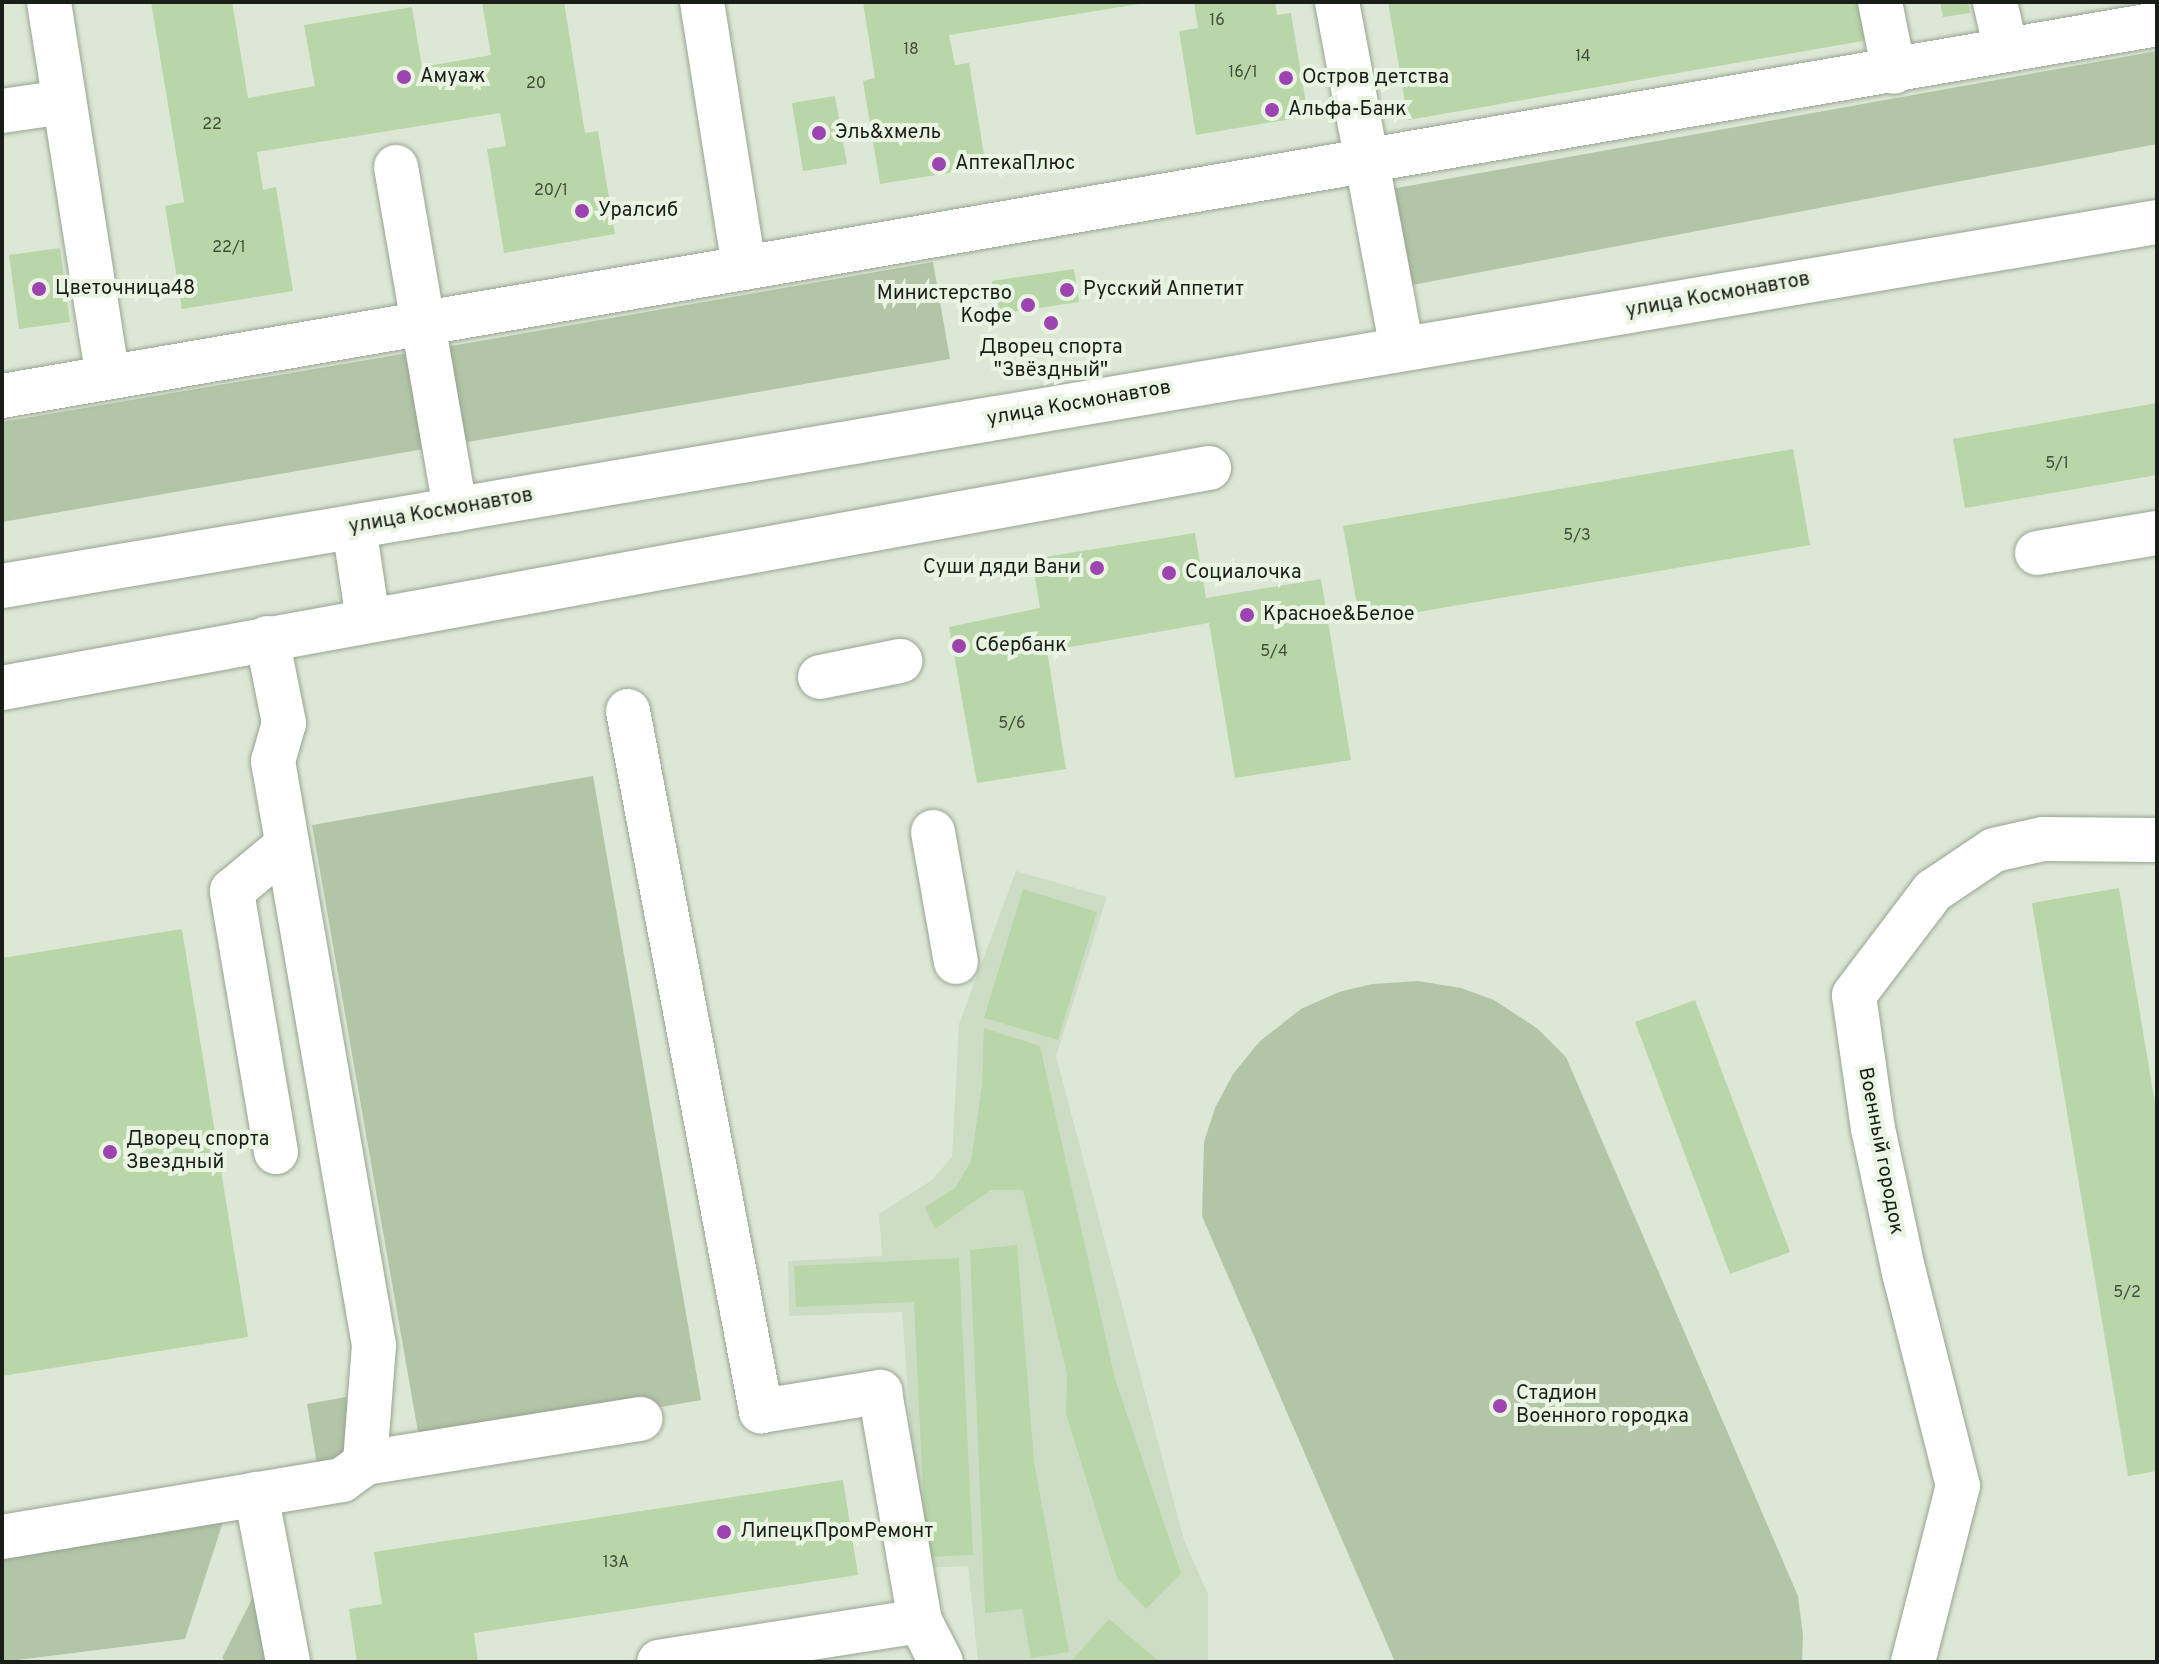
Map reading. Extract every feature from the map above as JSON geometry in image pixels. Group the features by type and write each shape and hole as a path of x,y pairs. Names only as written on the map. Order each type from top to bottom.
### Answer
{"main road":[{"path":"49,2 108,377"},
{"path":"702,2 744,268"},
{"path":"1337,2 1402,349"},
{"path":"1880,2 1894,72"},
{"path":"1995,2 2006,50"},
{"path":"3,386 108,377 1894,72 2157,24"},
{"path":"2,111 64,102"},
{"path":"396,167 455,510"},
{"name":"улица Космонавтов","path":"2,586 2157,222"},
{"path":"2,688 1209,468"},
{"path":"354,527 368,620"},
{"path":"2037,553 2157,533"},
{"path":"267,638 284,723 273,761 374,1345 365,1463"},
{"path":"820,677 900,661"},
{"path":"628,711 761,1411 880,1392 920,1621 941,1662"},
{"path":"933,832 956,962"},
{"name":"Военный городок","path":"1913,1662 1958,1486 1873,1129 1854,995 1933,891 1994,850 2043,839 2157,840"},
{"path":"276,1152 232,891 287,845"},
{"path":"2,1537 342,1480 365,1463 641,1419"},
{"path":"256,1494 288,1662"},
{"path":"659,1662 920,1621"}],"shaded area":[{"path":"2157,51 2157,144 1412,285 1391,189"},
{"path":"933,262 950,359 462,443 445,347"},
{"path":"408,353 424,449 2,522 2,422"},
{"path":"593,776 701,1400 421,1449 312,825"},
{"path":"1016,871 1107,897 1056,1056 1184,1540 1208,1594 1208,1662 978,1661 968,1566 921,1568 902,1312 789,1316 788,1261 882,1256 879,1214 932,1180 952,1157 959,1024"},
{"name":"Стадион Военного городка","path":"1418,981 1461,988 1494,1000 1538,1029 1566,1057 1798,1596 1803,1636 1802,1662 1395,1662 1202,1216 1204,1142 1215,1108 1233,1074 1260,1041 1301,1009 1339,992 1372,984"},
{"path":"346,1397 355,1453 318,1471 307,1404"},
{"path":"224,1519 185,1639 2,1662 2,1556"},
{"path":"255,1593 270,1662 227,1662 222,1658"}],"building":[{"path":"151,2 232,2 248,98 315,86 304,25 412,7 422,67 491,55 482,2 564,2 585,133 598,131 615,234 504,253 487,149 506,146 500,113 257,152 263,190 276,187 293,291 182,309 165,206 184,202"},
{"path":"863,2 1139,4 949,35 955,65 969,63 986,167 880,184 863,81 875,78"},
{"path":"1194,2 1275,2 1277,15 1291,13 1308,116 1196,135 1179,31 1198,28"},
{"path":"1388,2 1861,2 1868,40 1408,120"},
{"path":"1940,2 1968,2 1970,13 1943,17"},
{"name":"Эль&хмель","path":"835,96 847,164 803,171 792,103"},
{"name":"Цветочница48","path":"60,248 70,322 19,329 9,255"},
{"path":"1074,269 1079,302 997,314 992,281"},
{"path":"2157,403 2157,475 1965,508 1953,439"},
{"path":"1793,449 1810,545 1360,622 1343,526"},
{"path":"1195,533 1206,598 1321,579 1351,760 1235,778 1209,623 1047,651 1066,769 977,783 949,627 1040,608 1032,559"},
{"path":"2119,888 2157,1115 2157,1471 2128,1476 2032,903"},
{"path":"1023,889 1097,912 1058,1040 984,1018"},
{"name":"Дворец спорта Звездный","path":"182,929 248,1337 2,1376 2,958"},
{"path":"1695,1000 1790,1252 1730,1274 1635,1022"},
{"path":"984,1028 1040,1046 1115,1379 1181,1573 1146,1609 1117,1578 1066,1414 1067,1374 1023,1190 991,1190 935,1229 925,1207 955,1188 971,1161 982,1084"},
{"path":"1017,1245 1034,1462 1069,1652 1031,1658 1022,1609 985,1613 970,1250"},
{"path":"959,1258 973,1555 926,1557 914,1302 796,1307 794,1266"},
{"path":"843,1480 858,1575 474,1633 478,1662 357,1662 349,1609 382,1604 374,1552"},
{"path":"1109,1619 1160,1662 1070,1662"}],"place":[{"name":"Амуаж","path":"404,77"},
{"name":"Остров детства","path":"1286,78"},
{"name":"Альфа-Банк","path":"1272,110"},
{"name":"Эль&хмель","path":"819,133"},
{"name":"АптекаПлюс","path":"939,164"},
{"name":"Уралсиб","path":"582,211"},
{"name":"Цветочница48","path":"39,289"},
{"name":"Русский Аппетит","path":"1067,290"},
{"name":"Министерство Кофе","path":"1028,305"},
{"name":"Дворец спорта \"Звёздный\"","path":"1051,323"},
{"name":"Суши дяди Вани","path":"1097,568"},
{"name":"Социалочка","path":"1169,573"},
{"name":"Красное&Белое","path":"1247,615"},
{"name":"Сбербанк","path":"959,646"},
{"name":"Дворец спорта Звездный","path":"110,1152"},
{"name":"Стадион Военного городка","path":"1500,1406"},
{"name":"ЛипецкПромРемонт","path":"724,1532"}]}
